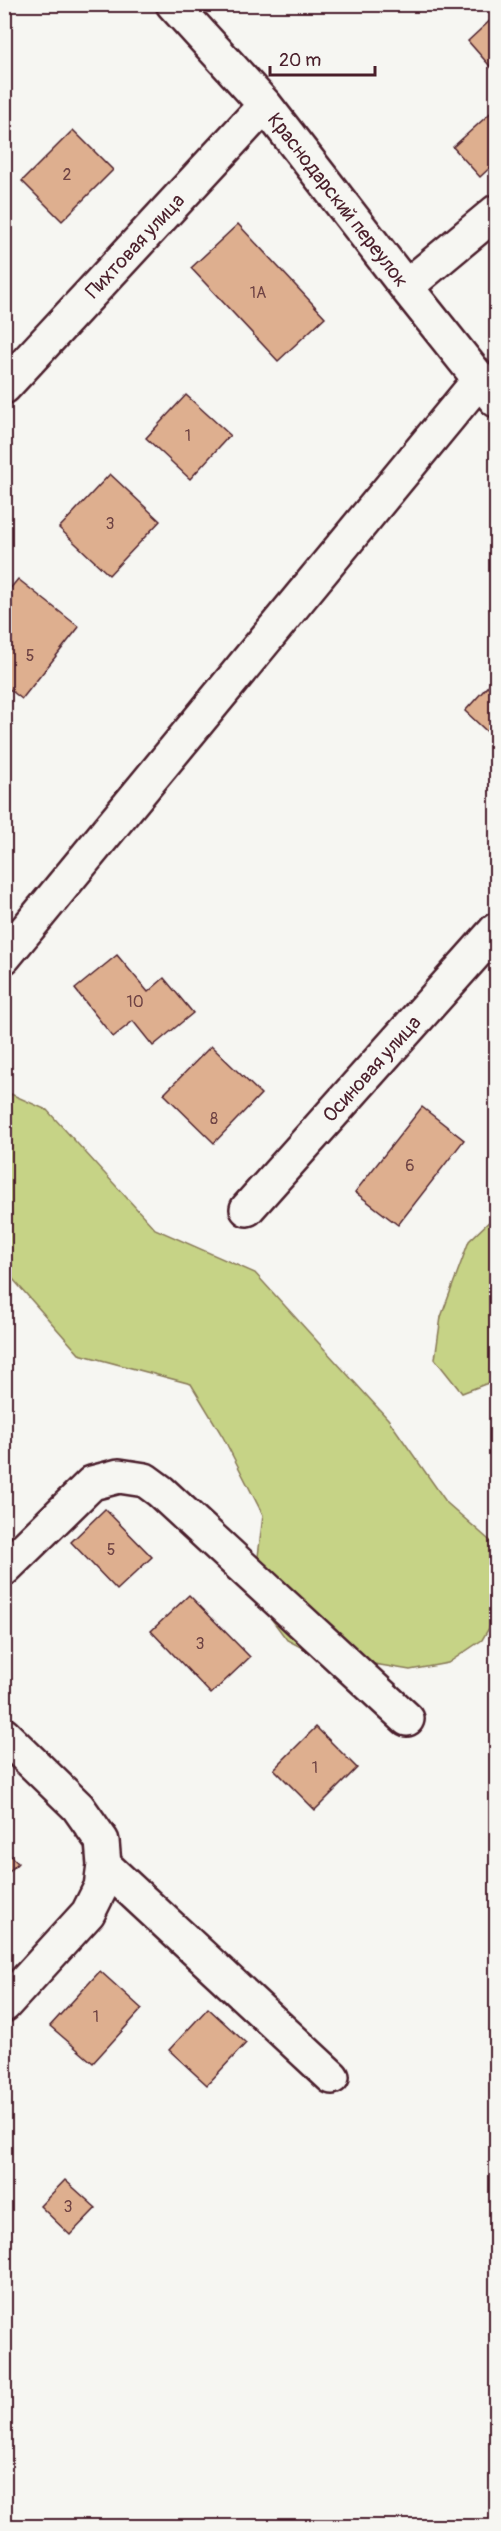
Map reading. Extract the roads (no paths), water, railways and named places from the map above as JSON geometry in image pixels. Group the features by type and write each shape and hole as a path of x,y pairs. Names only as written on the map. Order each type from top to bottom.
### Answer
{"street":[{"name":"Краснодарский переулок","path":"173,4 265,105 406,288 488,389"},
{"name":"Пихтовая улица","path":"4,387 265,105"},
{"path":"406,288 496,212"},
{"path":"4,957 488,389"},
{"name":"Осиновая улица","path":"248,1209 496,930"},
{"path":"4,1569 92,1483 119,1476 145,1480 160,1491 408,1719"},
{"path":"4,1735 78,1807 102,1842 104,1865 100,1887 88,1914 4,2005"},
{"path":"104,1865 332,2077"}]}
